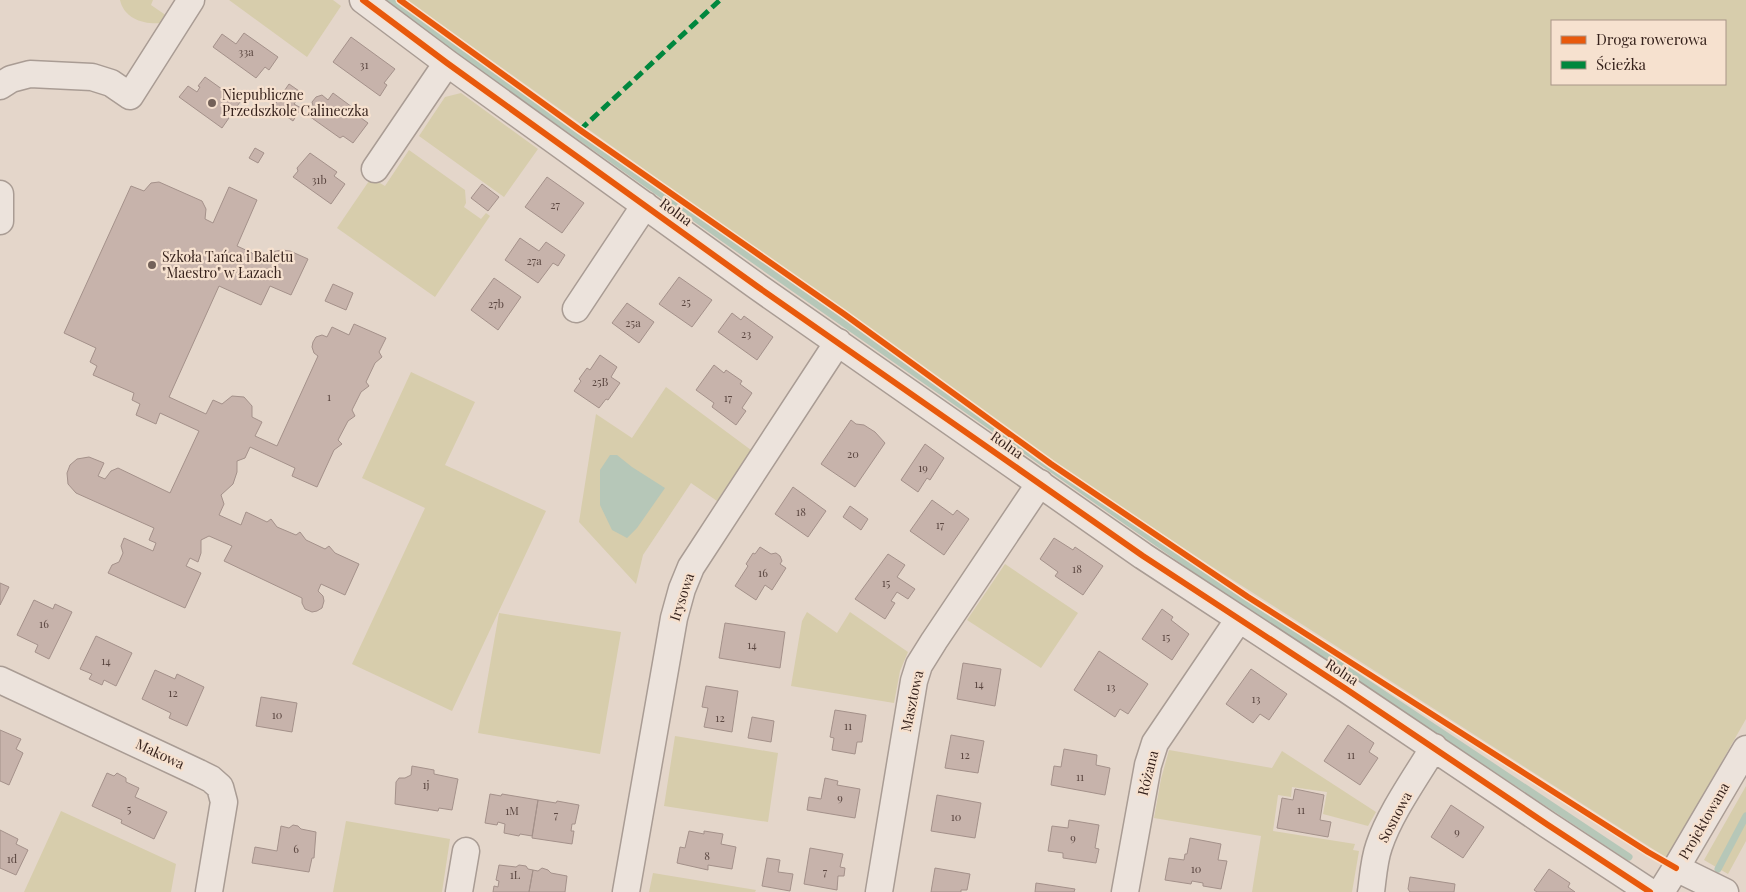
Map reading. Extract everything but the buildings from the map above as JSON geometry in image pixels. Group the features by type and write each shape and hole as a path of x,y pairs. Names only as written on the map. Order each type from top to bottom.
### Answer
{"street":[{"path":"0,86 11,78 30,74 92,77 111,83 130,96 191,0"},
{"name":"Rolna","path":"363,0 758,287 1143,556 1434,747 1548,826 1650,892"},
{"path":"375,170 447,62"},
{"path":"0,194 0,221"},
{"path":"576,309 644,205"},
{"name":"Irysowa","path":"626,892 674,618 682,589 691,567 838,342"},
{"name":"Masztowa","path":"879,892 914,681 919,665 1040,484"},
{"name":"Różana","path":"1125,892 1148,764 1155,743 1239,619"},
{"name":"Makowa","path":"0,680 199,773 220,787 224,802 209,892"},
{"name":"Sosnowa","path":"1371,892 1377,853 1383,837 1434,747"},
{"name":"Projektowana","path":"1660,892 1746,749"},
{"path":"459,892 466,851"},
{"path":"1676,868 1724,892"}],"shaded area":[{"path":"120,0 153,0 151,5 167,16 162,23 142,22 126,12"},
{"path":"229,0 333,0 341,6 307,57"},
{"path":"407,0 1746,0 1746,719 1667,858 1211,566 1073,475"},
{"path":"461,93 538,149 504,197 419,136 445,97"},
{"path":"409,150 465,190 466,203 464,207 481,219 486,213 490,216 435,297 337,228 371,178 385,186"},
{"path":"411,372 475,402 445,465 546,511 452,711 352,664 425,508 362,478"},
{"path":"666,387 751,450 717,501 691,483 643,555 636,584 579,522 596,414 632,438"},
{"path":"610,455 617,455 665,488 637,528 627,538 612,530 600,505 600,470"},
{"path":"1005,564 1078,613 1041,668 967,620"},
{"path":"807,612 837,633 850,612 908,652 900,671 894,703 791,686 802,621"},
{"path":"499,613 621,632 600,754 478,733"},
{"path":"675,736 778,753 768,822 664,806"},
{"path":"1169,750 1272,768 1282,751 1376,812 1368,826 1323,814 1327,792 1292,787 1291,797 1278,795 1273,831 1355,844 1353,850 1359,851 1352,892 1252,892 1261,836 1154,818 1161,779"},
{"path":"1746,786 1746,841 1728,874 1704,860"},
{"path":"61,811 176,864 171,892 24,892"},
{"path":"346,821 450,839 442,892 333,892"},
{"path":"653,873 756,890 755,892 649,892"}],"waterway":[{"path":"389,0 795,289 1189,565 1629,857"},
{"path":"1718,869 1746,816"}],"marked path":[{"path":"580,130 720,0"}],"cycle path":[{"path":"363,0 447,63 758,287 1143,556 1650,892"},
{"path":"400,0 580,130 844,314 1051,464 1248,597 1676,868"}],"place":[{"name":"Niepubliczne Przedszkole Calineczka","path":"212,103"},
{"name":"Szkoła Tańca i Baletu \"Maestro\" w Łazach","path":"152,265"}]}
